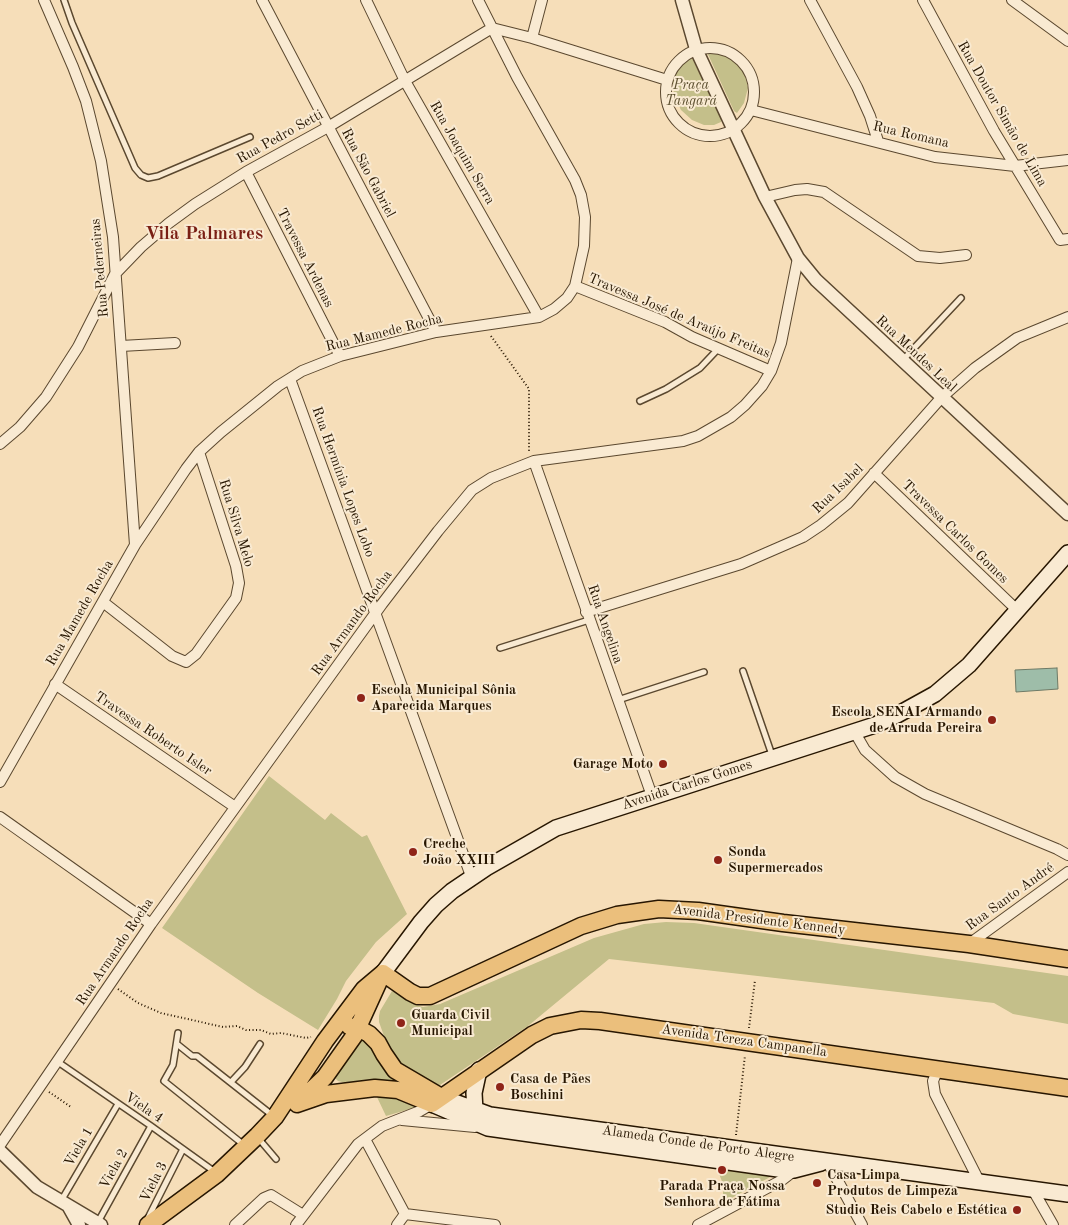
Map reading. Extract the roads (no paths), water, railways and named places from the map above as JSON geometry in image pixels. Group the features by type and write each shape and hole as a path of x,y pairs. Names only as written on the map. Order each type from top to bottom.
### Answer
{"main road":[{"name":"Avenida Carlos Gomes","path":"297,1104 325,1077 341,1055 358,1028 383,973 436,905 472,876 556,828 875,725 897,715 935,694 969,665 1068,553"},
{"name":"Avenida Presidente Kennedy","path":"383,973 418,996 430,996 581,926 617,915 659,909 698,911 783,923 969,944 1068,959"},
{"path":"148,1225 217,1174 252,1142 275,1116 318,1043 335,1028 364,989 383,973"},
{"path":"372,997 374,1028 378,1043"},
{"name":"Avenida Tereza Campanella","path":"436,1100 540,1031 565,1022 581,1020 600,1021 1068,1088"},
{"path":"335,1028 347,1025 358,1028"},
{"name":"Alameda Conde de Porto Alegre","path":"358,1028 369,1034 378,1043 396,1070 436,1100 503,1117 734,1149 798,1164"},
{"path":"318,1043 319,1064 325,1077 338,1087 348,1091"},
{"path":"475,1110 474,1093 479,1070"},
{"path":"275,1116 297,1104 326,1094 375,1088 398,1090 436,1100 488,1128 798,1164 827,1162 1068,1194"}],"street":[{"name":"Rua Pederneiras","path":"44,0 73,66 94,129 101,161 113,237 135,544"},
{"name":"Rua São Gabriel","path":"262,0 436,332"},
{"name":"Rua Joaquim Serra","path":"366,0 405,81 539,317"},
{"name":"Rua Mamede Rocha","path":"0,782 135,544 199,452 221,432 278,386 302,371 340,356 436,332 539,317 554,309 568,298 575,286 584,246 585,217 582,195 478,0"},
{"path":"532,38 542,0"},
{"name":"Rua Mendes Leal","path":"682,0 696,49 765,197 798,258 816,280 1068,514"},
{"path":"810,0 857,88 870,116 878,141"},
{"name":"Rua Doutor Simão de Lima","path":"923,0 994,131 1064,240"},
{"path":"1012,0 1068,41"},
{"name":"Rua Pedro Setti","path":"0,444 20,427 46,397 78,347 115,274 141,247 169,223 246,172 328,127 492,28"},
{"path":"492,28 532,38 667,80"},
{"path":"713,47 727,51 740,59 749,70 754,85 754,100 751,110 739,125 727,133 714,136 700,135 686,129 676,120 669,108 666,94 667,80 674,66 684,55 696,49 713,47"},
{"name":"Rua Romana","path":"751,110 935,157 1015,166 1068,160"},
{"name":"Travessa Ardenas","path":"246,172 340,356"},
{"path":"765,197 795,190 807,189 824,192 918,256 940,258 966,255"},
{"name":"Rua Armando Rocha","path":"0,1145 151,924 235,807 376,613 438,531 472,490 491,478 546,458 674,442 698,436 715,427 745,405 762,386 771,370 781,342 798,258"},
{"name":"Travessa José de Araújo Freitas","path":"575,286 666,322 692,337 771,370"},
{"name":"Rua Isabel","path":"588,616 741,564 803,537 848,503 941,398 975,368 1017,338 1068,317"},
{"path":"121,346 175,343"},
{"name":"Rua Hermínia Lopes Lobo","path":"290,379 472,876"},
{"name":"Rua Silva Melo","path":"102,602 172,656 186,662 196,654 236,598 239,584 236,566 199,452"},
{"name":"Rua Angelina","path":"532,462 652,796"},
{"name":"Travessa Carlos Gomes","path":"874,474 1017,610"},
{"name":"Travessa Roberto Isler","path":"55,684 235,807"},
{"path":"854,731 871,756 895,777 925,794 1068,855"},
{"path":"0,817 151,924"},
{"name":"Rua Santo André","path":"969,944 1068,872"},
{"path":"938,1069 933,1081 935,1094 979,1181"},
{"path":"296,1225 351,1152 365,1138 382,1126 420,1111 436,1100"},
{"path":"399,1120 488,1128"},
{"path":"365,1138 405,1214"},
{"path":"0,1151 37,1187 99,1224"},
{"path":"827,1162 862,1225"},
{"path":"698,1225 782,1180 798,1164"},
{"path":"1033,1190 1053,1225"},
{"path":"235,1225 264,1198 271,1195 303,1215"},
{"path":"65,1205 79,1225"},
{"path":"159,1225 168,1211"},
{"path":"397,1225 405,1214"},
{"path":"405,1214 495,1225"}],"lane":[{"path":"64,0 72,23 135,168 141,175 148,178 158,176 250,137"},
{"path":"902,361 960,298"},
{"path":"640,400 666,389 700,368 718,348"},
{"path":"500,648 588,616"},
{"path":"743,671 773,758"},
{"path":"618,700 704,672"},
{"path":"178,1033 173,1065 164,1081 276,1159"},
{"path":"177,1044 192,1056 197,1056 275,1116"},
{"path":"231,1082 245,1067 260,1044"},
{"name":"Viela 4","path":"58,1062 217,1174"},
{"name":"Viela 1","path":"65,1205 118,1104"},
{"name":"Viela 2","path":"99,1224 151,1126"},
{"name":"Viela 3","path":"144,1225 183,1149"}],"place":[{"name":"Escola Municipal Sônia Aparecida Marques","path":"361,698"},
{"name":"Escola SENAI Armando de Arruda Pereira","path":"992,720"},
{"name":"Garage Moto","path":"663,764"},
{"name":"Creche João XXIII","path":"413,852"},
{"name":"Sonda Supermercados","path":"718,860"},
{"name":"Guarda Civil Municipal","path":"401,1023"},
{"name":"Casa de Pães Boschini","path":"500,1087"},
{"name":"Parada Praça Nossa Senhora de Fátima","path":"722,1170"},
{"name":"Casa Limpa Produtos de Limpeza","path":"817,1183"},
{"name":"Studio Reis Cabelo e Estética","path":"1017,1210"}],"district":[{"name":"Vila Palmares","path":"204,234"}],"park label":[{"name":"Praça Tangará","path":"691,94"}]}
